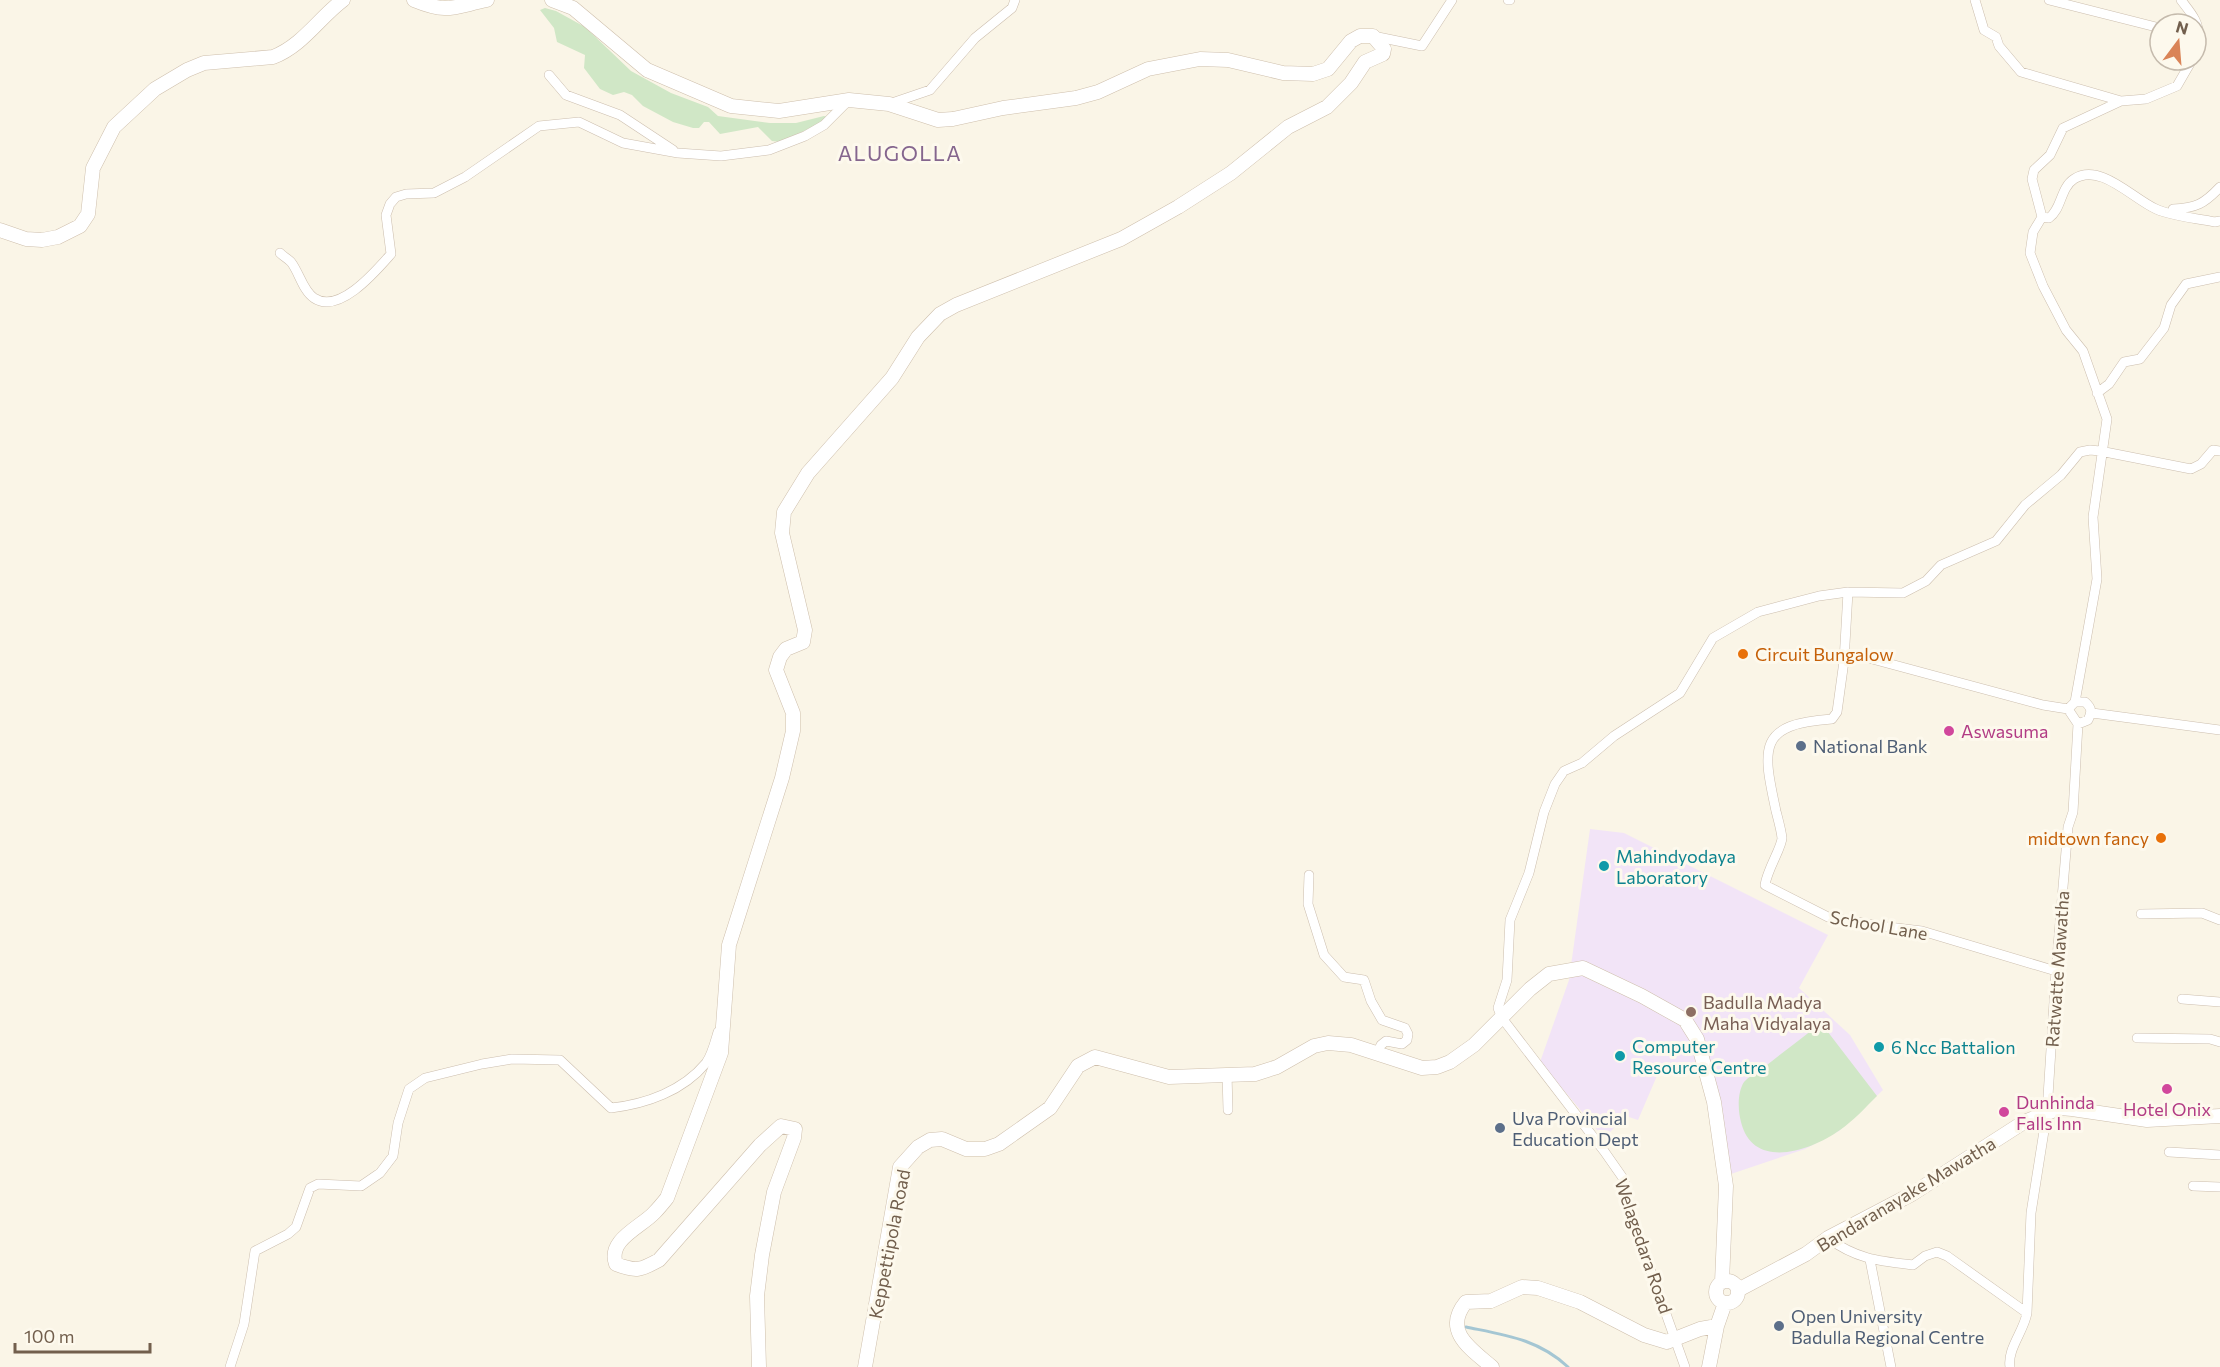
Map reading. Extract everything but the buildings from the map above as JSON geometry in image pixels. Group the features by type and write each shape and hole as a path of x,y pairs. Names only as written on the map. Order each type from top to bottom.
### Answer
{"main road":[{"path":"0,230 26,239 42,240 58,237 80,226 88,214 93,168 114,127 155,88 204,63 273,57 283,53 296,44 343,0"},
{"path":"414,0 435,9 447,9 487,0"},
{"path":"552,0 573,8 647,70 731,106 779,111 849,100 889,104 938,120 953,119 1003,108 1076,99 1098,92 1148,69 1200,59 1228,60 1283,73 1312,74 1328,69 1351,41 1360,36 1374,36 1384,49 1383,54 1365,62 1351,83 1327,107 1288,128 1231,173 1120,240 956,304 940,314 918,336 892,378 808,473 784,512 782,533 805,630 803,642 786,649 780,657 776,670 793,713 793,731 782,778 729,945 721,1053 667,1198 654,1214 624,1237 616,1248 614,1257 616,1264 632,1270 644,1268 659,1260 760,1145 781,1126 795,1129 794,1138 774,1192 762,1255 757,1296 759,1367"},
{"name":"Keppettipola Road","path":"865,1367 900,1167 918,1147 930,1140 942,1139 966,1149 985,1149 999,1144 1050,1108 1078,1066 1095,1057 1169,1077 1255,1074 1277,1067 1314,1046 1328,1043 1351,1045 1422,1068 1437,1066 1450,1062 1474,1045 1530,989 1549,975 1583,968 1642,996 1685,1020 1697,1039 1714,1102 1726,1186 1722,1282"},
{"name":"Bandaranayake Mawatha","path":"1738,1290 1806,1254 1828,1238 1912,1194 2024,1122 2047,1112 2060,1108 2147,1120 2220,1116"},
{"path":"1722,1282 1730,1282 1738,1290 1735,1300 1725,1303 1718,1299 1716,1292 1722,1282"},
{"path":"1492,1367 1463,1341 1457,1329 1458,1312 1466,1302 1491,1301 1522,1287 1538,1288 1580,1302 1644,1335 1667,1342 1677,1340 1700,1329 1717,1326"},
{"path":"1709,1367 1717,1326 1725,1303"}],"street":[{"path":"889,104 930,90 975,38 1012,8 1015,0"},
{"path":"1374,36 1422,46 1452,0"},
{"path":"1976,0 1984,30 1996,38 1999,46 2021,72 2121,101"},
{"path":"2049,0 2148,25"},
{"path":"2181,0 2190,12"},
{"path":"1844,661 1861,656 2043,705 2073,702 2085,702 2090,706 2092,713 2088,720 2078,724 2073,702 2097,579 2093,517 2107,419 2083,351 2066,330 2043,286 2030,253 2033,232 2042,216 2032,179 2034,170 2050,155 2063,128 2121,101 2146,99 2176,86 2185,72"},
{"path":"549,75 566,95 620,115 678,153"},
{"path":"280,253 291,262 313,297 327,302 341,298 369,278 391,254 386,215 390,204 396,197 406,194 434,193 465,177 539,126 579,122 623,143 678,153 721,156 769,150 805,136 824,125 849,100"},
{"path":"2042,216 2049,218 2055,214 2061,196 2072,180 2085,174 2100,175 2157,210 2220,221"},
{"path":"2157,210 2192,208 2211,196 2220,187"},
{"path":"2097,393 2109,384 2124,362 2140,359 2164,328 2171,305 2186,284 2220,277"},
{"path":"1502,1018 1498,1008 1507,980 1510,920 1529,873 1544,812 1555,784 1564,771 1582,763 1614,735 1680,693 1713,638 1758,612 1819,596 1848,592 1903,593 1926,581 1941,565 1996,541 2025,505 2061,475 2080,452 2090,450 2104,452 2191,469 2201,464 2213,450 2220,451"},
{"name":"School Lane","path":"1848,592 1844,661 1837,712 1832,719 1808,721 1789,726 1776,733 1771,741 1767,756 1768,776 1782,840 1766,873 1765,885 1828,917 1880,927 1922,931 2056,970"},
{"path":"2092,713 2220,730"},
{"name":"Ratwatte Mawatha","path":"2010,1367 2008,1359 2026,1323 2028,1313 2031,1213 2047,1112 2056,970 2068,827 2073,812 2078,724"},
{"path":"1309,875 1308,904 1324,955 1344,977 1364,980 1371,1001 1382,1020 1405,1028 1408,1034 1407,1040 1402,1044 1386,1041 1377,1053"},
{"path":"2141,914 2202,913 2220,920"},
{"path":"2182,999 2220,1002"},
{"path":"231,1367 244,1324 255,1251 288,1234 296,1227 310,1188 318,1184 361,1186 380,1173 393,1156 398,1123 409,1089 425,1078 482,1064 512,1059 560,1060 611,1108 637,1105 684,1083 708,1062 725,1016"},
{"name":"Welagedara Road","path":"1502,1018 1625,1181 1626,1202 1685,1367"},
{"path":"2137,1038 2220,1042"},
{"path":"1227,1074 1228,1110"},
{"path":"2169,1152 2220,1155"},
{"path":"2193,1186 2220,1187"},
{"path":"1828,1238 1844,1250 1870,1260 1912,1265 1925,1256 1938,1252 2028,1313"},
{"path":"1870,1260 1891,1367"}],"shaded area":[{"name":"Badulla Madya Maha Vidyalaya","path":"1590,829 1624,833 1828,935 1799,988 1850,1035 1883,1090 1839,1131 1805,1149 1725,1176 1704,1062 1659,1071 1638,1120 1626,1116 1604,1138 1540,1062 1569,980"}],"green space":[{"path":"545,8 556,11 585,27 631,71 671,93 708,107 718,116 770,123 796,123 824,116 832,118 780,142 772,141 758,127 720,134 709,122 704,122 699,128 693,128 673,122 643,106 632,95 624,92 613,95 600,89 584,68 585,55 557,42 554,28 540,10"},
{"path":"1821,1023 1877,1096 1845,1126 1828,1138 1814,1144 1799,1150 1784,1152 1770,1152 1757,1147 1748,1137 1740,1118 1739,1097 1744,1082"}],"waterway":[{"path":"1466,1327 1533,1344 1568,1367"}],"place":[{"name":"Circuit Bungalow","path":"1743,654"},
{"name":"Aswasuma","path":"1949,731"},
{"name":"National Bank","path":"1801,746"},
{"name":"midtown fancy","path":"2161,838"},
{"name":"Mahindyodaya Laboratory","path":"1604,866"},
{"name":"Badulla Madya Maha Vidyalaya","path":"1691,1012"},
{"name":"6 Ncc Battalion","path":"1879,1047"},
{"name":"Computer Resource Centre","path":"1620,1056"},
{"name":"Hotel Onix","path":"2167,1089"},
{"name":"Dunhinda Falls Inn","path":"2004,1112"},
{"name":"Uva Provincial Education Dept","path":"1500,1128"},
{"name":"Open University Badulla Regional Centre","path":"1779,1326"}],"district":[{"name":"ALUGOLLA","path":"900,152"}]}
